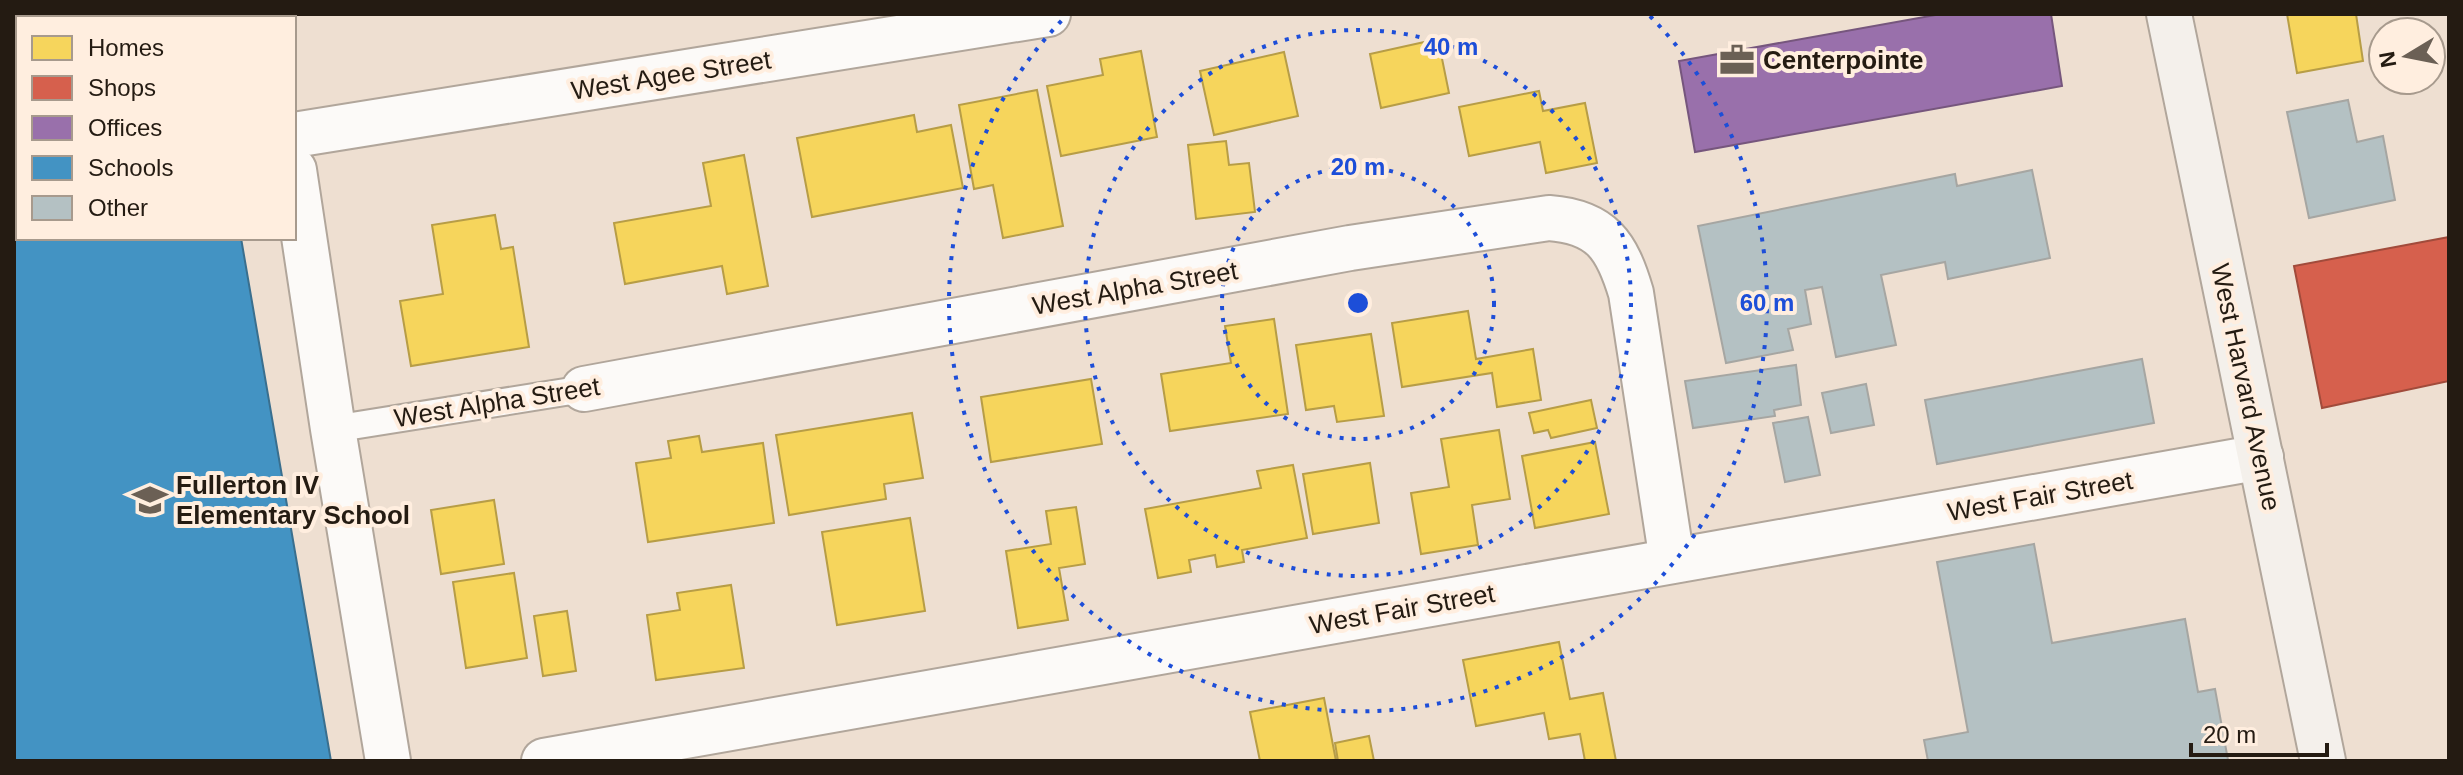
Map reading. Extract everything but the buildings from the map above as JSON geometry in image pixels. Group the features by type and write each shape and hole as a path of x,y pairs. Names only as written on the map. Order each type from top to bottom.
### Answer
{"main road":[{"name":"West Harvard Avenue","path":"2169,14 2323,761"}],"street":[{"name":"West Agee Street","path":"296,135 1048,14"},
{"path":"296,183 388,761"},
{"name":"West Alpha Street","path":"584,389 1350,248 1549,218 1574,220 1605,237 1622,264 1631,293 1672,561"},
{"name":"West Fair Street","path":"544,761 2261,457"}],"lane":[{"name":"West Alpha Street","path":"333,429 584,389"}],"place":[{"name":"Centerpointe","path":"1737,60"},
{"name":"Fullerton IV Elementary School","path":"150,500"}]}
